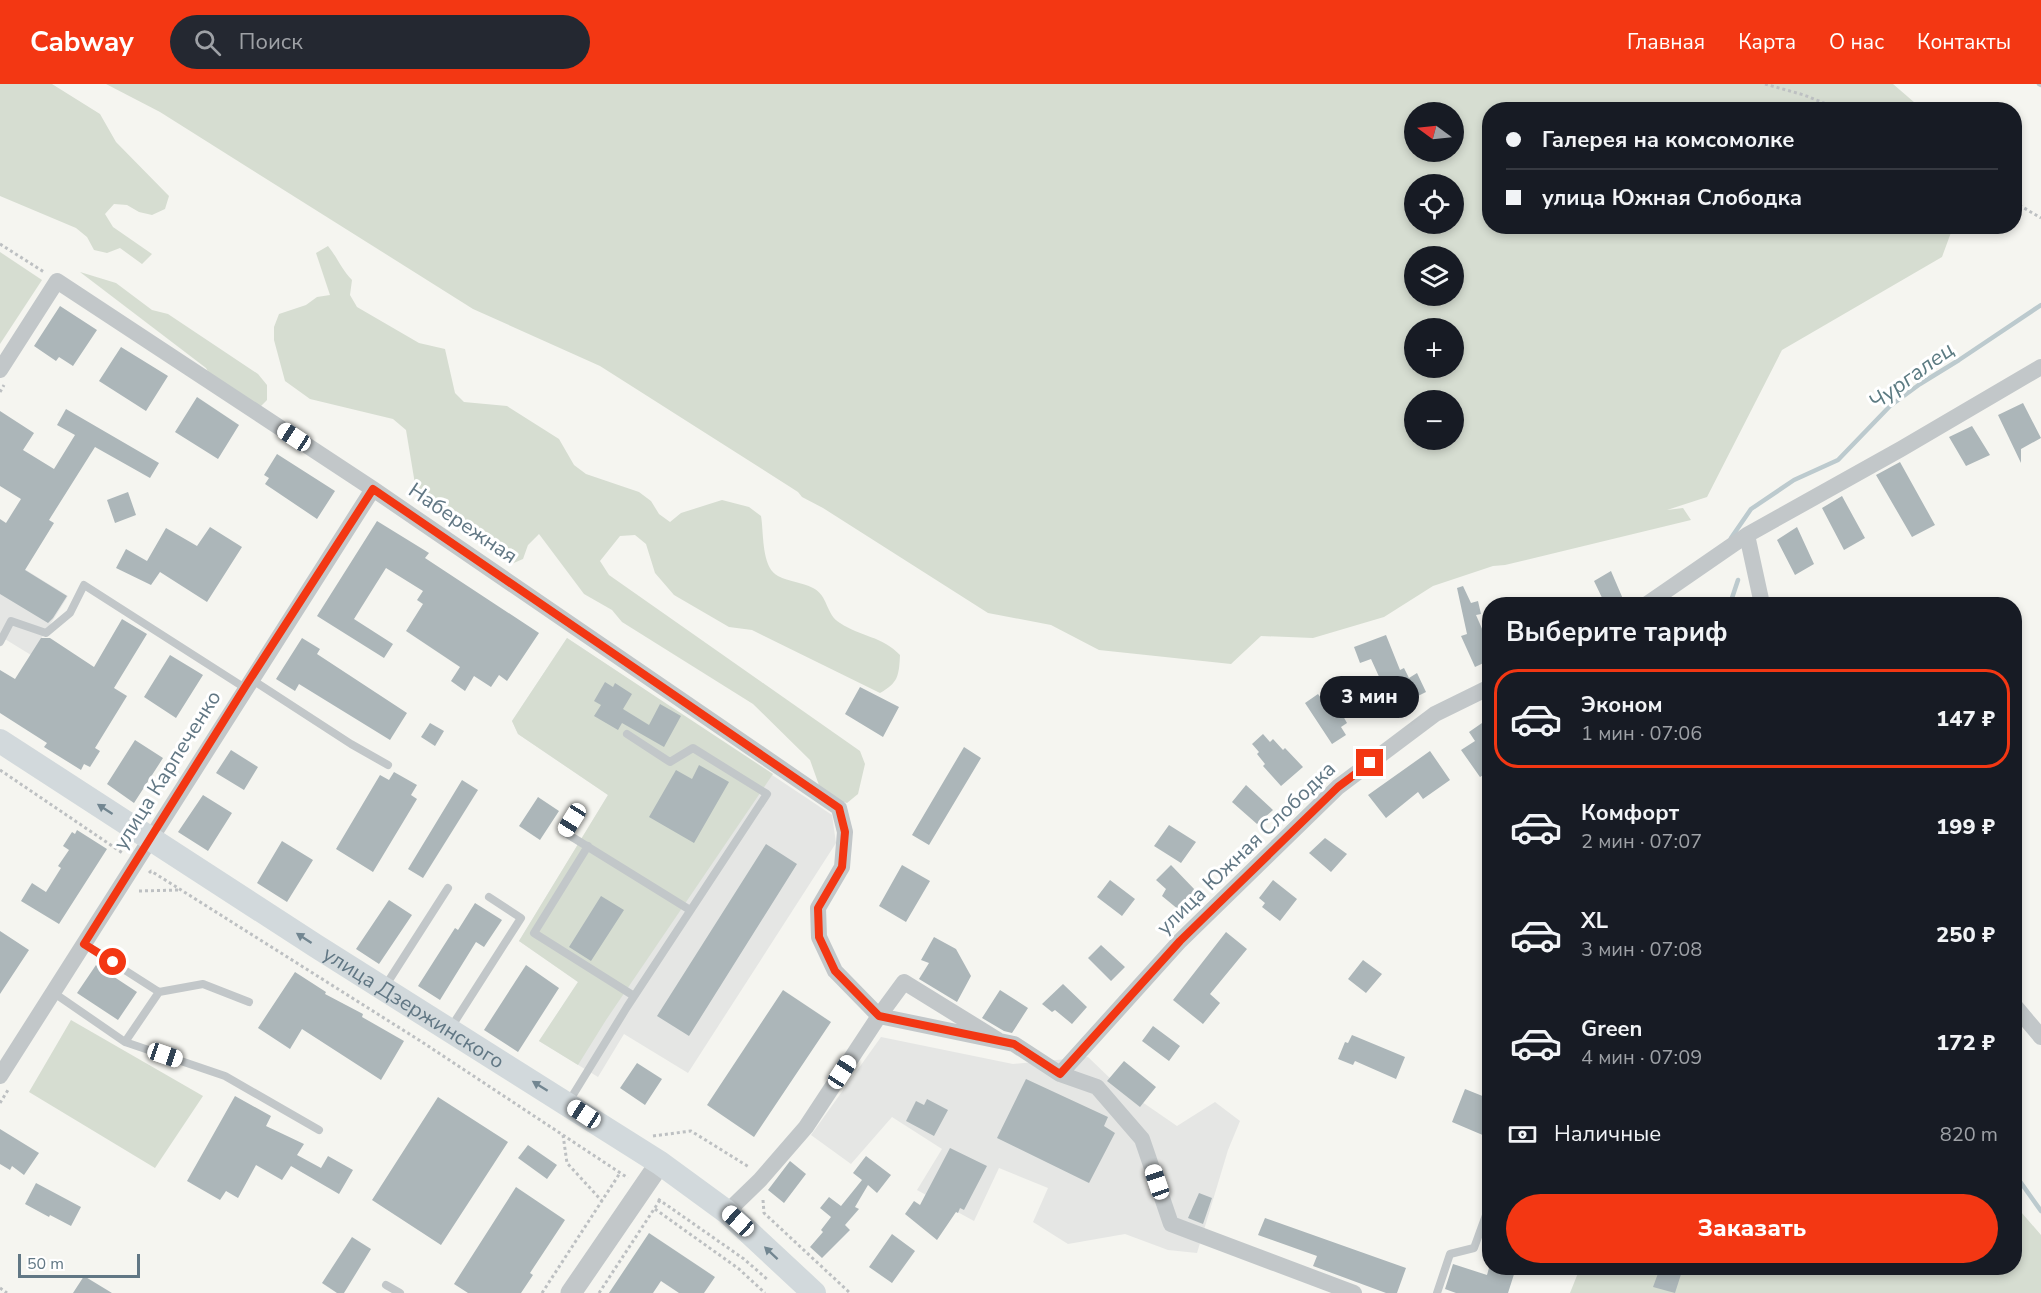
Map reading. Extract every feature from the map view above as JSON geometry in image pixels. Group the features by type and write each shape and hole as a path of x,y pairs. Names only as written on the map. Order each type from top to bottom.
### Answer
{"main road":[{"name":"улица Дзержинского","path":"2,745 660,1163 727,1212 814,1293"}],"street":[{"path":"0,370 57,281"},
{"name":"Набережная","path":"57,281 373,489 839,808 845,832 842,867 818,908 819,937 835,971 879,1016"},
{"path":"1657,597 1747,535 2041,367"},
{"name":"улица Карпеченко","path":"4,1073 248,683 373,489"},
{"path":"1747,535 1760,597"},
{"name":"улица Южная Слободка","path":"1060,1074 1180,941 1338,787 1435,714 1482,691"},
{"path":"727,1212 760,1180 806,1127 904,982 998,1040"},
{"path":"2022,1014 2041,1037"},
{"path":"879,1016 1014,1044 1060,1074 1097,1087 1142,1139 1171,1224 1354,1293"},
{"path":"571,1293 660,1163"}],"lane":[{"path":"0,642 11,621 46,633 70,613 84,585 388,765"},
{"path":"568,1103 634,996 767,794 693,748 670,762 627,734"},
{"path":"579,808 564,832 690,910"},
{"path":"588,846 534,933 634,996"},
{"path":"384,988 448,888"},
{"path":"450,1030 520,918 489,897"},
{"path":"84,944 159,992 203,984 249,1002"},
{"path":"126,1042 159,992"},
{"path":"54,993 126,1042 225,1076 319,1130"},
{"path":"1437,1293 1450,1254 1474,1248 1482,1226"},
{"path":"386,1285 400,1293"}],"path":[{"path":"1765,84 1821,102"},
{"path":"2022,207 2041,218"},
{"path":"0,244 57,281"},
{"path":"0,770 136,862 422,1042 643,1188 744,1259 775,1286"},
{"path":"133,899 151,871"},
{"path":"139,891 181,890"},
{"path":"0,1103 4,1073"},
{"path":"563,1135 567,1163 602,1201"},
{"path":"542,1293 620,1173"},
{"path":"599,1293 660,1200"},
{"path":"655,1209 739,1269 765,1293"},
{"path":"0,1288 7,1293"}],"shaded area":[{"path":"0,84 52,84 100,114 116,142 169,196 165,209 152,215 139,212 127,205 114,204 105,214 113,227 152,254 142,264 120,248 107,253 94,250 87,237 76,228 0,196"},
{"path":"106,84 1893,84 1914,102 1482,102 1482,234 1950,234 1942,257 1782,350 1707,497 1667,510 1683,508 1691,520 1493,566 1433,586 1384,617 1313,638 1261,636 1231,664 1099,650 1051,625 988,613 802,497 798,492 600,366 473,309 160,112"},
{"path":"328,246 352,280 350,295 357,307 419,343 445,349 455,393 464,402 507,406 559,439 574,465 586,474 639,492 651,501 659,514 670,522 681,513 722,500 749,507 761,516 764,549 773,572 782,578 818,591 835,619 848,628 879,640 900,655 899,668 894,682 880,693 752,630 729,627 674,595 655,573 646,544 635,535 620,536 600,561 609,575 860,751 865,764 858,794 847,803 832,799 820,788 810,760 753,704 622,622 612,610 584,594 539,534 528,545 523,559 509,565 418,502 406,430 393,419 310,399 285,381 274,340 274,327 279,314 306,305 317,297 330,295 316,253"},
{"path":"0,252 42,280 0,344"},
{"path":"80,272 116,283 152,310 168,314 258,374 267,385 267,400 258,409 220,394 206,368"},
{"path":"10,560 68,596 31,655 0,636 0,575"},
{"path":"567,638 832,815 836,843 688,1073 624,1034 598,1077 539,1041 578,982 519,941 608,795 518,734 512,721"},
{"path":"567,638 773,774 578,1065 539,1041 578,982 519,941 608,795 518,734 512,721"},
{"path":"71,1020 203,1096 155,1168 29,1092"},
{"path":"881,1037 1013,1064 1088,1057 1116,1084 1177,1126 1215,1102 1240,1121 1228,1150 1197,1253 1168,1250 1125,1234 1068,1244 1033,1222 1048,1188 999,1168 974,1221 917,1190 942,1149 892,1117 851,1164 811,1135"},
{"path":"2022,1213 2041,1235 2041,1293 1570,1293 1577,1275 2022,1275"}],"building":[{"path":"60,306 97,330 73,366 59,357 56,361 34,346"},
{"path":"121,347 168,376 146,411 99,381"},
{"path":"197,397 239,425 218,459 175,432"},
{"path":"2023,403 2041,438 2021,449 2021,463 1998,415"},
{"path":"66,409 159,463 150,478 95,447 49,520 54,523 25,570 67,596 48,623 0,594 0,519 6,523 21,499 0,486 0,411 34,433 23,450 54,469 75,435 57,425"},
{"path":"1972,426 1990,455 1966,466 1949,437"},
{"path":"277,454 335,491 317,519 265,484 269,478 264,475"},
{"path":"1900,462 1935,525 1912,537 1876,475"},
{"path":"128,492 136,515 115,523 107,500"},
{"path":"1842,496 1865,538 1844,550 1822,508"},
{"path":"377,521 429,553 425,558 539,633 507,681 499,675 491,687 474,676 465,691 451,681 460,667 406,631 423,604 417,600 423,591 386,568 354,619 393,644 384,658 317,616"},
{"path":"210,527 242,547 207,602 160,572 151,585 116,568 126,549 147,561 166,528 197,546"},
{"path":"1797,527 1814,564 1795,575 1777,540"},
{"path":"1611,571 1622,597 1602,597 1594,581"},
{"path":"1463,586 1471,603 1478,601 1481,614 1476,615 1482,629 1482,664 1475,667 1461,636 1467,634 1457,588"},
{"path":"122,619 147,634 114,688 127,696 95,748 100,751 90,767 84,764 81,770 44,747 47,743 0,713 0,670 15,679 41,638 50,638 94,667"},
{"path":"1386,635 1400,670 1404,668 1409,678 1417,673 1426,692 1386,712 1377,696 1386,692 1371,659 1360,663 1354,647"},
{"path":"302,638 320,649 317,654 407,713 390,740 299,684 295,691 276,679"},
{"path":"170,655 203,675 176,718 144,697"},
{"path":"605,682 613,687 615,683 632,694 623,709 649,725 660,704 681,716 664,747 622,723 618,730 594,716 601,705 594,701"},
{"path":"860,687 899,707 883,737 845,714"},
{"path":"1318,694 1326,705 1334,700 1347,723 1341,727 1346,735 1332,744 1305,703"},
{"path":"430,723 444,731 435,746 421,737"},
{"path":"1482,723 1482,776 1480,777 1461,750 1475,741 1469,732"},
{"path":"1263,734 1270,742 1273,739 1283,750 1285,748 1303,767 1281,786 1263,766 1265,764 1257,754 1259,752 1252,744"},
{"path":"135,740 163,758 134,803 107,784"},
{"path":"964,747 981,758 929,845 912,835"},
{"path":"231,750 258,767 244,790 216,773"},
{"path":"1430,751 1450,780 1423,799 1418,792 1386,818 1368,795"},
{"path":"699,765 729,782 694,843 649,817 676,770 692,779"},
{"path":"394,772 417,785 411,795 417,799 373,872 336,849 380,775 389,780"},
{"path":"462,780 478,790 423,878 408,869"},
{"path":"1246,785 1273,810 1257,824 1232,802"},
{"path":"203,795 232,813 208,851 178,832"},
{"path":"538,797 559,811 540,840 519,826"},
{"path":"1169,825 1196,842 1181,863 1154,846"},
{"path":"77,830 107,849 59,924 21,901 32,883 46,892 61,868 58,866 69,850 63,846 72,832 75,834"},
{"path":"1325,838 1347,854 1331,872 1309,853"},
{"path":"282,841 313,860 287,902 257,883"},
{"path":"766,844 797,864 689,1036 657,1016"},
{"path":"902,865 930,881 906,922 879,906"},
{"path":"1171,865 1196,891 1179,910 1162,896 1166,889 1156,880"},
{"path":"1110,880 1135,899 1122,916 1097,897"},
{"path":"1273,880 1297,899 1280,921 1262,907 1265,903 1259,898"},
{"path":"601,896 624,910 591,961 569,947"},
{"path":"389,900 412,915 379,964 356,949"},
{"path":"475,903 502,920 484,947 476,942 440,1000 418,986 455,928 458,930"},
{"path":"0,931 29,950 0,994"},
{"path":"1226,932 1247,949 1210,994 1220,1003 1203,1024 1173,1000"},
{"path":"934,937 956,949 971,976 957,1002 919,979 929,963 921,960"},
{"path":"1101,945 1125,967 1111,981 1088,958"},
{"path":"1363,960 1382,974 1366,993 1348,979"},
{"path":"96,965 137,992 118,1020 77,993"},
{"path":"526,965 559,988 518,1052 484,1030"},
{"path":"295,972 326,992 325,994 363,1014 362,1017 404,1041 381,1080 302,1029 290,1049 258,1028"},
{"path":"1063,984 1087,1007 1072,1024 1055,1010 1052,1012 1042,1004"},
{"path":"783,990 831,1022 754,1137 707,1105"},
{"path":"1000,990 1028,1008 1012,1033 982,1018"},
{"path":"1153,1026 1180,1046 1169,1061 1142,1041"},
{"path":"1352,1035 1405,1057 1396,1079 1355,1061 1353,1065 1338,1059 1345,1042 1348,1043"},
{"path":"1124,1061 1156,1087 1140,1107 1107,1081"},
{"path":"637,1063 662,1079 645,1105 620,1088"},
{"path":"1026,1079 1108,1117 1104,1126 1115,1133 1089,1183 997,1138"},
{"path":"1465,1089 1482,1096 1482,1135 1452,1122"},
{"path":"235,1096 271,1116 266,1126 304,1144 297,1155 321,1168 328,1156 353,1170 339,1194 291,1166 282,1180 256,1165 238,1198 226,1191 220,1200 187,1181"},
{"path":"438,1097 508,1142 441,1245 372,1200"},
{"path":"927,1099 948,1110 934,1136 906,1121 916,1101 924,1105"},
{"path":"0,1129 39,1153 24,1175 12,1166 10,1170 0,1164"},
{"path":"528,1145 557,1165 547,1179 518,1158"},
{"path":"950,1148 987,1166 964,1210 960,1208 958,1213 956,1212 937,1240 905,1214 914,1201 920,1205"},
{"path":"866,1156 891,1175 877,1193 868,1185 855,1207 859,1209 845,1225 850,1230 822,1258 810,1247 823,1232 821,1230 831,1217 820,1208 829,1197 841,1206 862,1180 853,1173"},
{"path":"790,1161 806,1174 784,1203 768,1190"},
{"path":"36,1183 81,1207 71,1226 25,1204"},
{"path":"516,1187 565,1220 530,1273 533,1275 521,1293 468,1293 454,1284"},
{"path":"1199,1193 1212,1198 1203,1224 1188,1218"},
{"path":"1265,1218 1406,1268 1397,1293 1386,1293 1313,1266 1317,1256 1258,1235"},
{"path":"649,1233 715,1277 704,1293 679,1293 661,1281 653,1293 609,1293"},
{"path":"892,1234 915,1251 892,1283 869,1267"},
{"path":"352,1237 371,1249 344,1293 337,1293 322,1283"},
{"path":"1453,1264 1482,1275 1514,1275 1508,1293 1456,1293 1445,1289"},
{"path":"1657,1275 1681,1275 1675,1293 1653,1287"},
{"path":"84,1276 112,1293 73,1293"}],"waterway":[{"name":"Чургалец","path":"1731,538 1751,509 1794,480 1838,460 1890,406 2041,305"},
{"name":"Чургалец","path":"1732,597 1738,580"},
{"name":"Чургалец","path":"2022,1184 2041,1211"}],"route":[{"path":"113,962 84,944 245,687 373,489 839,808 845,832 842,867 818,908 819,937 835,971 879,1016 1014,1044 1060,1074 1180,941 1338,787 1370,763"}]}
